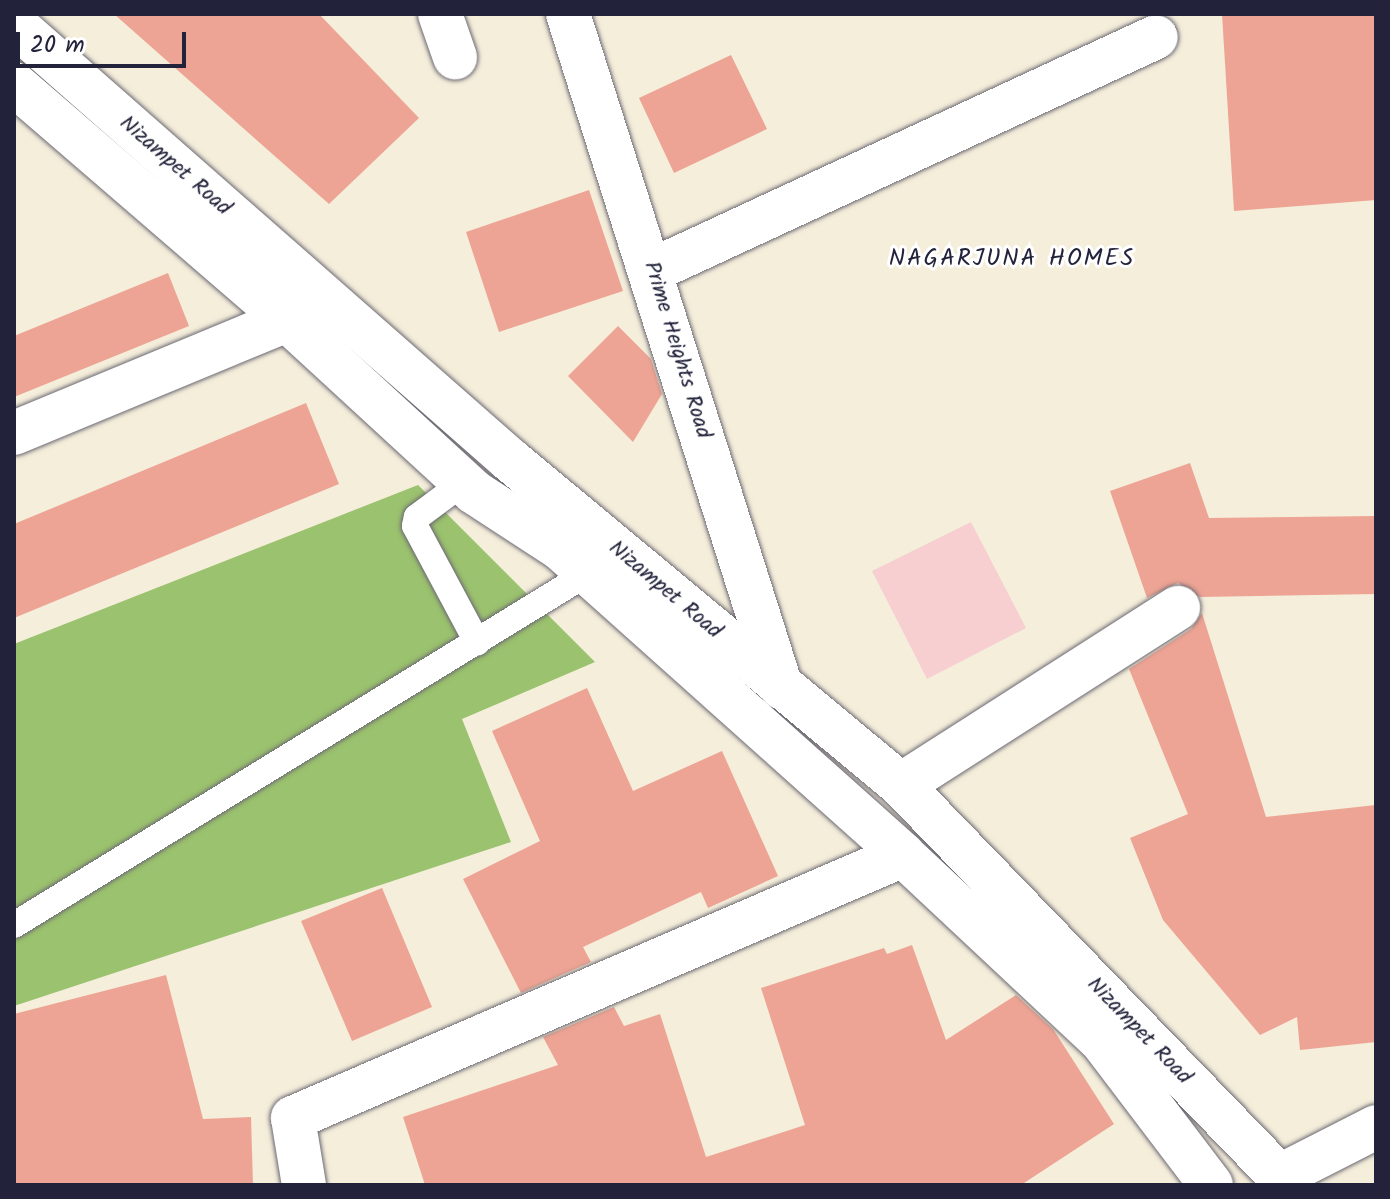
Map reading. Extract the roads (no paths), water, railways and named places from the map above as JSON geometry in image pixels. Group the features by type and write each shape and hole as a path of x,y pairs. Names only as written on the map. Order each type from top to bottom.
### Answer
{"main road":[{"path":"440,14 455,57"},
{"name":"Prime Heights Road","path":"568,14 653,270 781,687"},
{"name":"Nizampet Road","path":"14,24 510,460 901,785 1284,1180"},
{"path":"653,270 1156,37"},
{"name":"Nizampet Road","path":"14,84 287,320 464,482 588,573 903,855 1101,1040 1211,1185"},
{"path":"14,433 287,320"},
{"path":"901,785 1178,608"},
{"path":"304,1185 293,1118 903,855"},
{"path":"1284,1180 1376,1127"}],"lane":[{"path":"464,482 417,517 415,526 477,642"},
{"path":"14,925 588,573"}],"district":[{"name":"NAGARJUNA HOMES","path":"1012,259"}]}
